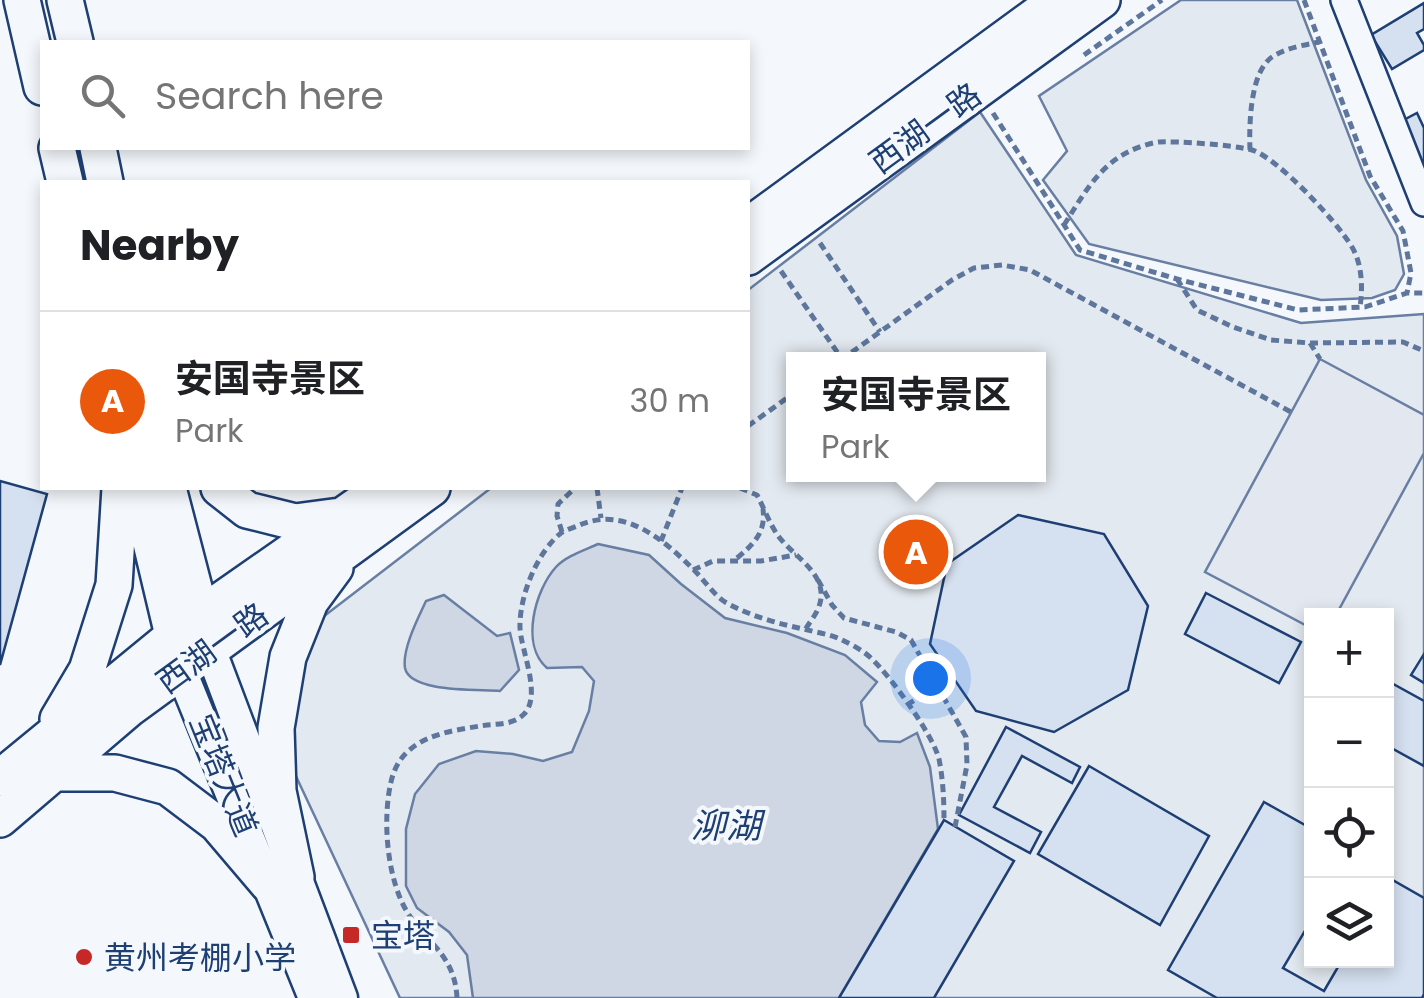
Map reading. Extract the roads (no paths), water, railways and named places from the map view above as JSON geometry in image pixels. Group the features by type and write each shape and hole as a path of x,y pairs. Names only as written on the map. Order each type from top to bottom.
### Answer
{"main road":[{"path":"22,0 40,78"},
{"path":"65,0 75,40"},
{"name":"西湖一路","path":"753,243 1057,0"},
{"name":"西湖一路","path":"753,243 802,217 1102,0"},
{"path":"57,150 65,180"},
{"path":"98,150 105,180"},
{"path":"120,490 114,585 87,670 51,756 168,787 282,880"},
{"name":"宝塔大道","path":"138,490 181,671"},
{"name":"宝塔大道","path":"169,490 210,649"},
{"path":"222,490 247,510 347,531 310,602 288,657 276,728 282,880"},
{"name":"西湖一路","path":"0,778 51,756 130,708 181,671 347,531 380,490"},
{"name":"西湖一路","path":"0,819 51,756 173,636 201,614 428,490"}],"street":[{"path":"1344,0 1424,204"},
{"name":"宝塔大道","path":"210,649 282,880 314,998"},
{"name":"宝塔大道","path":"181,671 342,998"}],"water":[{"name":"泖湖","path":"598,544 649,555 725,618 787,633 845,655 877,682 861,702 865,725 879,741 900,742 917,733 930,767 938,829 839,998 473,998 467,955 449,932 417,908 406,886 406,829 415,794 439,764 476,751 543,761 572,752 589,711 594,681 582,667 547,668 534,646 532,632 537,603 548,577 570,556"},
{"path":"444,595 497,636 510,633 519,670 500,691 432,686 410,676 405,668 408,643 426,601"}],"place":[{"name":"安国寺景区","path":"916,552"},
{"name":"宝塔","path":"351,935"},
{"name":"黄州考棚小学","path":"84,957"}]}
